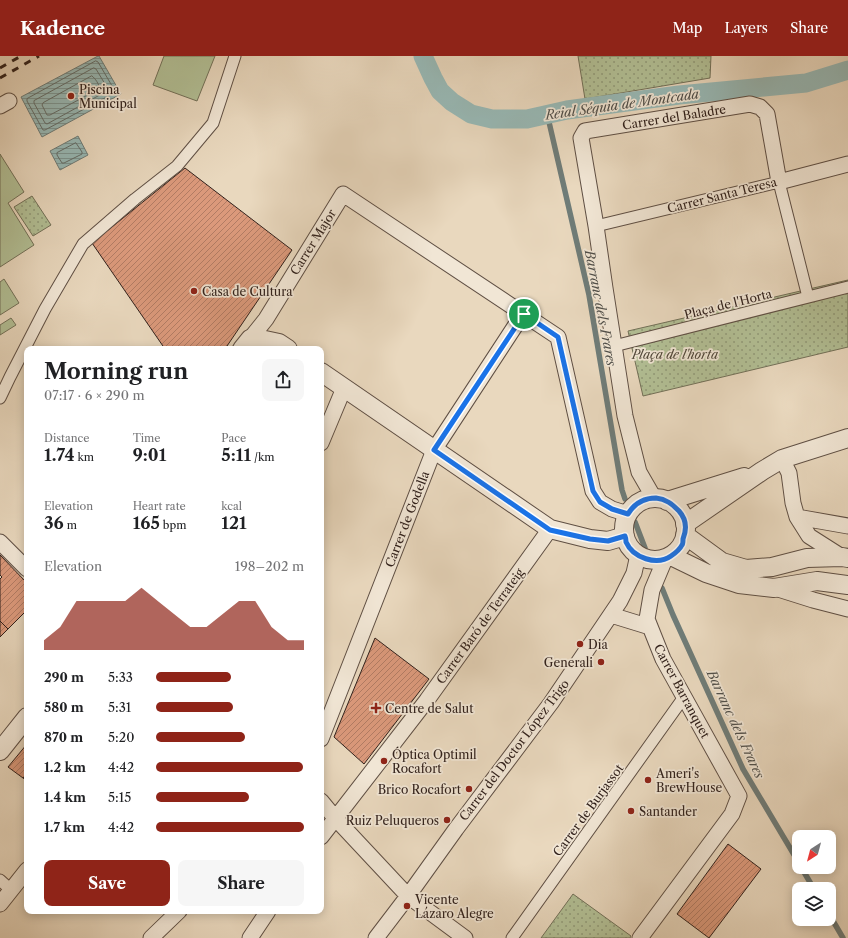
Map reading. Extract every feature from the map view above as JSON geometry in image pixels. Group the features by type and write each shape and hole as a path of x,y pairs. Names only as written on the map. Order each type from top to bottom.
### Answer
{"street":[{"path":"26,346 45,309 83,244 134,199 177,166 213,123 235,56"},
{"name":"Carrer del Baladre","path":"596,226 581,138 585,131 750,104 760,107 767,114 779,182"},
{"name":"Carrer Santa Teresa","path":"596,226 848,164"},
{"path":"779,182 808,297"},
{"name":"Carrer Major","path":"246,344 266,319 343,194 524,314"},
{"path":"596,226 624,416 639,472 660,500"},
{"name":"Plaça de l'Horta","path":"614,346 848,287"},
{"path":"524,314 558,337 593,491 600,502 612,509 628,514"},
{"name":"Carrer de Godella","path":"324,731 434,450 524,314"},
{"path":"246,344 264,340 279,343 284,346"},
{"path":"0,398 24,350"},
{"path":"324,374 550,530 590,539 608,541 625,536"},
{"path":"324,436 344,388"},
{"path":"685,529 762,471 782,460 848,438"},
{"path":"782,460 789,473 792,503 797,517 809,536 845,558"},
{"path":"660,500 762,471"},
{"path":"644,500 660,500 672,503 682,514 685,529 682,545 668,557 655,560 641,557 633,551 626,542 624,527 628,514 635,505 644,500"},
{"path":"797,517 848,526"},
{"path":"685,529 722,562 746,569 772,567 807,558 845,558"},
{"name":"Carrer Baró de Terrateig","path":"324,833 427,700 550,530"},
{"path":"0,542 24,566"},
{"name":"Carrer del Doctor López Trigo","path":"376,938 551,703 620,601 634,573 638,555"},
{"path":"668,557 706,573 739,584 774,588 848,609"},
{"name":"Carrer Barranquet","path":"640,938 732,814 739,796 663,659 647,619 652,590 668,557"},
{"path":"774,588 817,581 848,585"},
{"path":"611,615 650,627"},
{"name":"Carrer de Burjassot","path":"512,938 684,697"},
{"path":"0,751 24,721"},
{"path":"324,805 408,896 465,938"},
{"path":"0,904 6,885 24,872"},
{"path":"151,938 176,914"},
{"path":"250,938 266,914"}],"green space":[{"path":"164,56 215,56 197,101 153,85"},
{"path":"578,56 711,56 710,78 585,99"},
{"path":"0,154 24,192 8,203 34,245 0,267"},
{"path":"32,196 51,225 33,236 14,207"},
{"path":"4,279 19,303 0,315 0,282"},
{"name":"Plaça de l'horta","path":"848,280 848,347 643,396 628,331"},
{"path":"11,318 16,325 0,335 0,325"},
{"path":"573,894 631,936 630,938 541,938"}],"water":[{"name":"Piscina Municipal","path":"98,56 121,94 42,137 21,97"},
{"path":"78,136 88,155 60,170 50,151"}],"building":[{"name":"Casa de Cultura","path":"185,168 292,250 227,346 163,346 92,243"},
{"path":"0,555 24,580 24,613 8,629 0,621 0,579 2,577 0,575"},
{"path":"0,621 8,629 0,637"},
{"name":"Centre de Salut","path":"375,638 429,679 364,764 334,737"},
{"path":"24,748 24,777 23,778 8,767"},
{"path":"728,844 761,869 709,938 677,914"}],"waterway":[{"name":"Reial Séquia de Montcada","path":"423,56 440,91 452,102 471,114 492,119 527,119 567,110 679,95 806,83 848,70"},
{"name":"Barranc dels Frares","path":"549,122 589,295 622,490 625,499"},
{"name":"Barranc dels Frares","path":"635,522 645,548"},
{"name":"Barranc dels Frares","path":"662,588 743,769 792,851"},
{"name":"Barranc dels Frares","path":"805,874 810,882"},
{"name":"Barranc dels Frares","path":"836,926 843,938"}],"railway":[{"path":"0,68 21,56"},
{"path":"0,78 39,56"}],"place":[{"name":"Piscina Municipal","path":"71,96"},
{"name":"Casa de Cultura","path":"194,291"},
{"name":"Dia","path":"580,644"},
{"name":"Generali","path":"601,662"},
{"name":"Centre de Salut","path":"376,708"},
{"name":"Óptica Optimil Rocafort","path":"384,761"},
{"name":"Ameri's BrewHouse","path":"648,780"},
{"name":"Brico Rocafort","path":"469,789"},
{"name":"Santander","path":"631,811"},
{"name":"Ruiz Peluqueros","path":"447,820"},
{"name":"Vicente Lázaro Alegre","path":"407,906"}],"route":[{"path":"524,314 558,337 593,491 600,502 612,509 628,514 635,505 644,500 654,498 661,499 672,503 682,514 686,530 682,545 666,559 655,560 641,557 633,551 626,542 625,536 608,541 590,539 550,530 434,450 524,314"}]}
